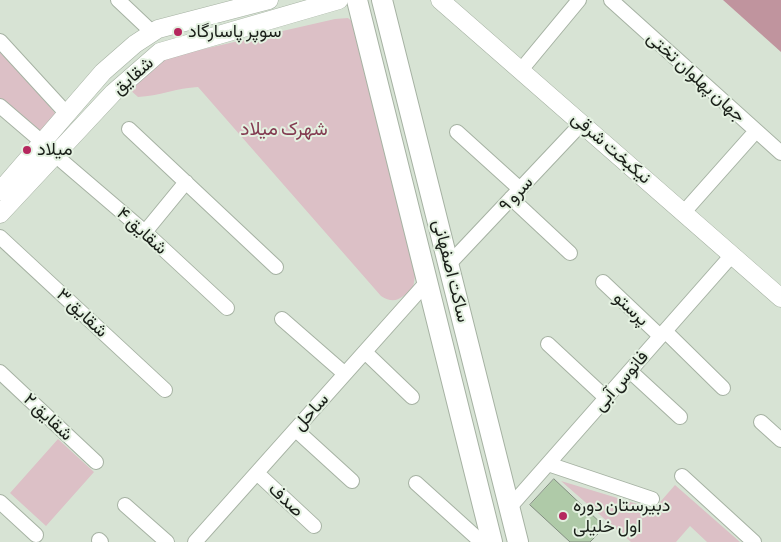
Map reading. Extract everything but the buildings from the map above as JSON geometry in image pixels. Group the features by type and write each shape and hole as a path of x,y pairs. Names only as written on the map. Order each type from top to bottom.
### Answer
{"main road":[{"name":"ساکت اصفهانی","path":"357,0 447,363 483,537"},
{"name":"ساکت اصفهانی","path":"382,0 518,542"},
{"path":"447,363 472,357"}],"street":[{"path":"118,0 152,33"},
{"name":"شقایق","path":"0,191 102,72 135,44 158,29 269,0"},
{"name":"شقایق","path":"0,214 113,93 160,52 339,0"},
{"name":"نیکبخت شرقی","path":"440,0 781,298"},
{"path":"521,70 579,0"},
{"name":"جهان پهلوان تختی","path":"611,0 781,153"},
{"path":"0,41 66,114"},
{"path":"0,106 55,155"},
{"name":"سرو ۹","path":"449,264 582,123"},
{"path":"129,129 276,267"},
{"path":"684,212 756,131"},
{"path":"458,132 570,253"},
{"name":"شقایق ۴","path":"55,155 145,232 227,308"},
{"path":"145,232 186,182"},
{"name":"شقایق ۳","path":"0,237 165,390"},
{"name":"فانوس آبی","path":"510,508 732,255"},
{"name":"ساحل","path":"199,541 427,282"},
{"name":"پرستو","path":"602,282 723,388"},
{"path":"282,319 345,374"},
{"path":"548,344 606,398"},
{"path":"364,352 412,397"},
{"path":"630,371 680,417"},
{"name":"شقایق ۲","path":"0,372 96,462"},
{"path":"761,422 781,440"},
{"path":"296,430 352,481"},
{"path":"548,464 652,499"},
{"name":"صدف","path":"257,473 314,526"},
{"path":"682,476 754,542"},
{"path":"416,483 483,537"},
{"path":"0,502 36,535"},
{"path":"124,505 167,542"}],"shaded area":[{"path":"723,0 781,0 781,52"},
{"path":"348,18 354,23 415,276 413,288 402,297 394,300 381,296 198,87 138,97 128,88 156,64 173,56 335,19"},
{"path":"0,48 55,113 54,123 38,133 0,98"},
{"path":"58,439 94,472 46,526 10,493"},
{"path":"561,481 654,509 675,485 740,542 707,542 690,526 676,542 631,542"}],"place":[{"name":"سوپر پاسارگاد","path":"178,32"},
{"name":"میلاد","path":"27,150"},
{"name":"دبیرستان دوره اول خلیلی","path":"563,516"}],"district":[{"name":"شهرک میلاد","path":"284,129"}]}
